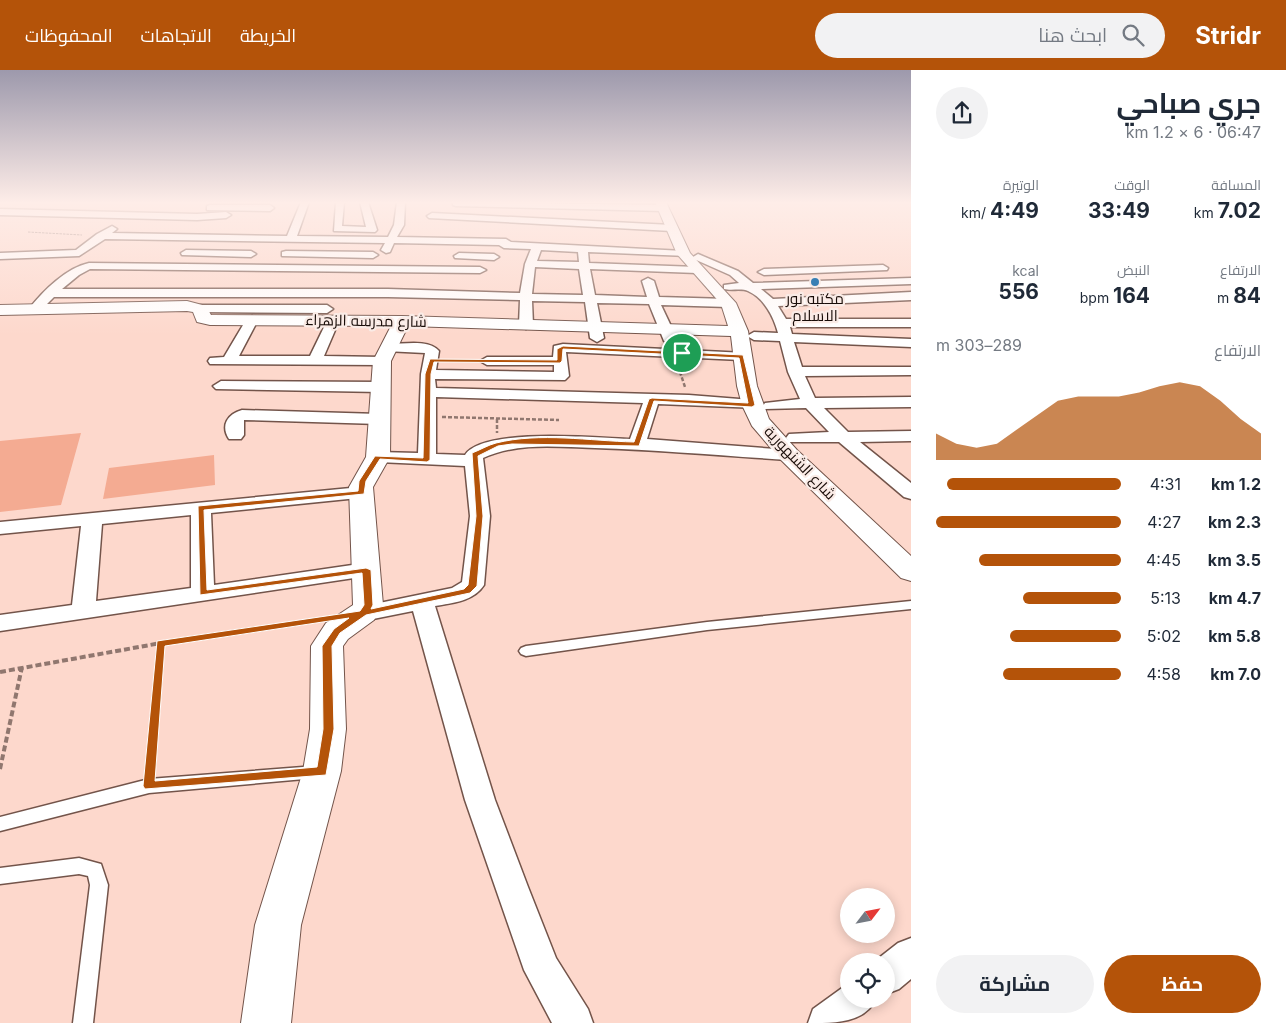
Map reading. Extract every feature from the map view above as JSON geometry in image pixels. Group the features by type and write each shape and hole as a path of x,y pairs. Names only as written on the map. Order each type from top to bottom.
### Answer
{"street":[{"path":"79,252 84,246"},
{"path":"158,277 192,246"},
{"path":"241,254 246,246"},
{"path":"337,254 340,246"},
{"path":"278,254 389,255 390,246"},
{"path":"470,279 503,246"},
{"path":"532,246 583,249 693,260 730,288 908,284"},
{"name":"شارع الشنهورية","path":"685,246 693,260 730,288 747,334 763,388 760,421 911,548"},
{"name":"شارع الشنهورية","path":"685,246 693,260"},
{"path":"526,324 525,296 530,264 538,247"},
{"path":"583,249 586,290 591,298 596,332"},
{"path":"0,256 69,255 79,252 97,253"},
{"path":"183,253 259,254"},
{"path":"448,256 494,256"},
{"path":"530,264 584,266 693,260"},
{"path":"35,309 67,280 88,266 480,270"},
{"path":"52,293 365,293 654,301 730,288 893,268 908,284"},
{"path":"67,280 86,280"},
{"path":"130,307 143,294 152,281 133,281"},
{"path":"648,281 668,335"},
{"path":"752,287 777,313 795,372 810,403 843,436 902,478 911,493"},
{"path":"777,313 911,296"},
{"name":"شارع مدرسه الزهراء","path":"0,310 187,306 200,309 202,317 206,320 252,320 330,315 387,367 526,324 596,332 668,335 747,334"},
{"path":"777,313 911,308"},
{"path":"200,309 330,315 315,360"},
{"path":"777,313 911,323"},
{"path":"252,320 222,361 315,360 387,367"},
{"path":"747,334 786,339 909,346"},
{"name":"شارع الشنهورية","path":"747,334 742,363 761,406"},
{"path":"235,435 234,418 237,416 304,416 387,367 430,348 432,351 428,392 427,460"},
{"path":"430,367 560,377 562,376 559,349 563,348 742,363"},
{"path":"589,361 678,366 742,363"},
{"path":"221,386 310,386 387,367"},
{"path":"363,613 368,605 369,597 361,493 362,481 378,457 387,367"},
{"path":"795,372 911,371"},
{"path":"304,416 310,386"},
{"path":"428,392 689,400 761,406 810,403 911,402"},
{"path":"637,444 652,399"},
{"path":"266,1023 278,926 322,772 328,729 327,646 337,631 363,613 459,594 472,586 480,516 473,461 474,455 482,450 512,442 535,440 637,444 792,446 843,436 911,436"},
{"name":"شارع الشنهورية","path":"792,446 911,572"},
{"path":"378,457 473,461"},
{"path":"0,528 361,493"},
{"path":"201,508 203,593"},
{"path":"83,611 92,518"},
{"path":"0,623 366,570"},
{"path":"422,601 480,800 511,887 542,970 574,1023"},
{"path":"895,969 911,956"},
{"path":"827,1023 846,1008"}],"lane":[{"path":"526,652 707,626 911,606"},
{"path":"0,824 149,786 322,772"},
{"path":"0,876 79,866 95,870 99,884 83,1023"}],"path":[{"path":"678,366 689,400"},
{"path":"427,416 559,420"},
{"path":"0,672 160,643 324,619"},
{"path":"149,786 160,643"},
{"path":"0,769 22,667"}],"shaded area":[{"path":"81,433 61,505 0,512 0,441"},
{"path":"214,455 215,485 103,499 109,468"}],"place":[{"name":"مكتبه نور الاسلام","path":"815,282"}],"route":[{"path":"682,353 563,348 559,349 560,361 432,361 428,374 427,460 378,457 376,463 362,481 361,493 201,508 203,593 366,570 368,605 363,613 337,631 330,638 327,646 328,729 322,772 149,786 160,643 363,613 467,591 472,586 480,516 473,461 474,455 496,445 535,440 637,444 652,399 752,405 741,356 682,353"}]}
